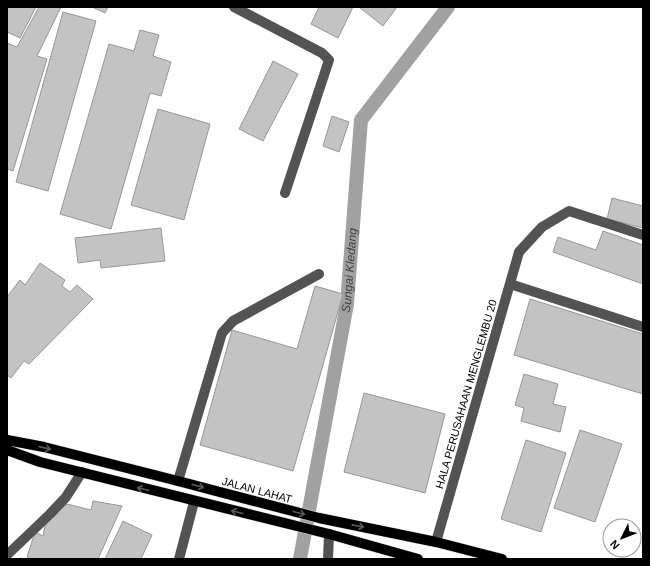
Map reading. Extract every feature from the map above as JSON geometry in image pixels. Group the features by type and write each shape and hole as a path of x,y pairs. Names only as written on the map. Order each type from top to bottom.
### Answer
{"main road":[{"name":"JALAN LAHAT","path":"7,440 44,447 319,518 436,542 502,559"},
{"path":"7,450 40,462 111,481 329,534 402,557 418,559"}],"street":[{"path":"234,7 322,53 329,60 285,193"},
{"name":"HALA PERUSAHAAN MENGLEMBU 20","path":"436,542 519,252 542,227 569,211 643,235"},
{"path":"178,481 222,333 233,321 319,274"},
{"path":"510,284 643,327"},
{"path":"7,555 66,497 82,472"},
{"path":"179,559 194,502"},
{"path":"328,559 329,534"}],"building":[{"path":"7,7 36,7 20,38 7,32"},
{"path":"39,7 61,7 37,56 47,59 13,171 7,169 7,43 17,47"},
{"path":"92,7 108,7 105,13"},
{"path":"319,7 353,7 338,38 311,24"},
{"path":"359,7 397,7 383,26"},
{"path":"63,12 96,21 48,191 16,182"},
{"path":"140,30 159,35 153,56 171,62 161,96 150,93 111,229 60,214 109,44 134,51"},
{"path":"273,61 298,74 263,141 239,129"},
{"path":"158,109 210,124 184,220 131,205"},
{"path":"332,116 349,122 339,152 323,146"},
{"path":"612,198 643,206 643,228 607,219"},
{"path":"161,228 165,261 101,268 100,260 78,263 75,238"},
{"path":"603,231 643,245 643,284 553,252 558,237 596,250"},
{"path":"40,263 65,280 62,286 70,292 77,285 93,299 29,364 24,361 11,378 7,375 7,297 20,280 25,285"},
{"path":"315,286 343,294 293,471 200,445 232,330 297,349"},
{"path":"530,299 643,334 643,394 514,355"},
{"path":"524,374 558,384 553,404 566,407 560,432 521,421 524,408 515,405"},
{"path":"364,393 445,414 425,493 344,472"},
{"path":"580,430 622,444 595,522 554,508"},
{"path":"526,440 566,453 541,532 501,519"},
{"path":"93,501 122,506 98,559 31,559 27,557 35,532 43,536 46,521 67,504 91,510"},
{"path":"123,521 152,535 141,559 105,559"}],"waterway":[{"name":"Sungai Kledang","path":"300,559 347,304 361,120 448,7"}]}
